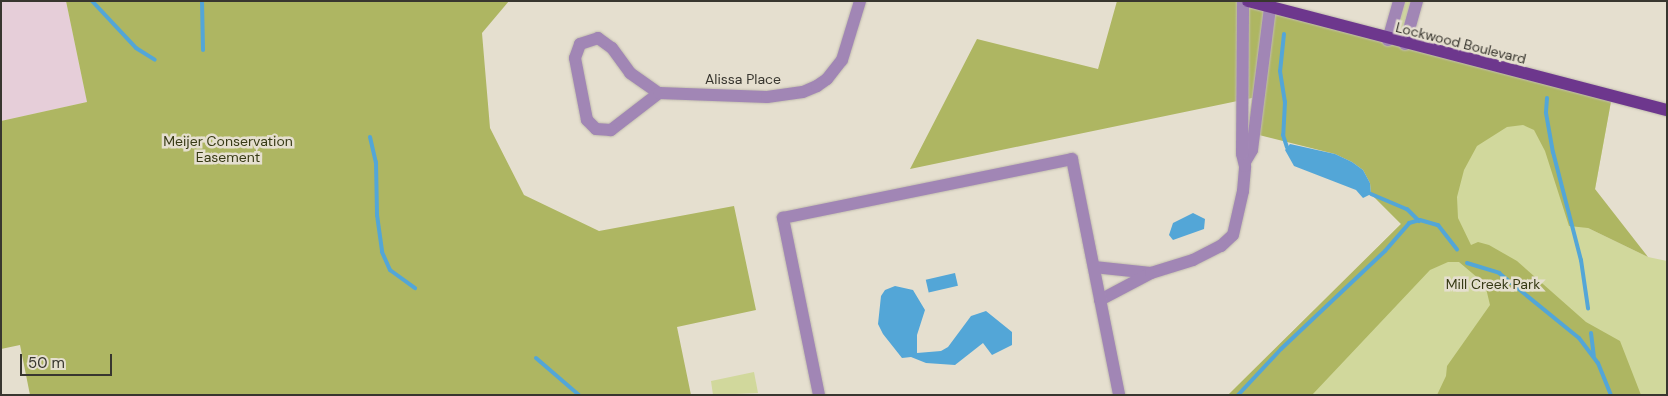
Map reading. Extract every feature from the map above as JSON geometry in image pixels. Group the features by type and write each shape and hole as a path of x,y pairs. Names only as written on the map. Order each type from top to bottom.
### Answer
{"main road":[{"name":"Lockwood Boulevard","path":"1248,1 1388,40 1667,110"}],"street":[{"name":"Alissa Place","path":"659,93 767,96 803,92 827,79 842,60 860,1"},
{"path":"1100,300 1151,273 1193,260 1221,246 1233,235 1243,191 1245,162 1242,154 1243,1"},
{"path":"1388,40 1399,1"},
{"path":"1405,44 1417,1"},
{"path":"1245,162 1252,150 1270,7"},
{"path":"598,38 606,42 630,73 659,93 639,106 618,126 611,130 596,129 587,120 575,58 576,50 588,40 598,38"},
{"path":"1243,51 1264,53"},
{"path":"819,395 783,218 1072,159 1119,395"},
{"path":"1094,267 1151,273"}],"shaded area":[{"path":"1,1 66,1 87,102 1,121"}],"green space":[{"name":"Meijer Conservation Easement","path":"66,1 509,1 482,33 490,128 524,195 599,231 734,206 756,310 677,327 691,395 30,395 20,345 1,349 1,121 87,102"},
{"path":"1117,1 1248,1 1612,96 1595,189 1648,257 1588,228 1569,226 1545,151 1534,130 1523,125 1507,127 1477,146 1464,170 1457,197 1458,218 1471,245 1478,242 1489,245 1517,261 1586,322 1620,341 1641,395 1437,395 1446,376 1447,366 1490,305 1485,284 1459,262 1448,262 1430,270 1312,395 1228,395 1401,224 1371,194 1370,183 1363,170 1352,162 1335,154 1247,132 1252,98 910,169 977,39 1098,69"},
{"name":"Mill Creek Park","path":"1399,1 1417,1 1406,44 1612,96 1588,228 1648,257 1667,261 1667,395 1228,395 1401,224 1371,194 1388,40"},
{"path":"754,372 758,393 713,395 711,381"}],"water":[{"path":"1290,144 1335,154 1352,162 1363,170 1370,183 1371,194 1363,198 1356,190 1294,166 1285,150"},
{"path":"1193,213 1205,219 1204,229 1173,240 1169,235 1173,223"},
{"path":"955,273 958,286 929,292 926,280"},
{"path":"895,286 913,290 925,310 917,335 917,353 941,351 948,347 971,316 986,311 1012,332 1012,345 992,355 983,343 955,365 926,363 911,357 902,358 883,334 878,324 881,296 885,290"}],"waterway":[{"path":"92,1 136,48 155,60"},
{"path":"202,1 203,50"},
{"path":"1284,34 1280,71 1285,102 1283,135 1287,147"},
{"path":"1547,98 1546,113 1553,152 1581,260 1588,308"},
{"path":"370,137 376,162 377,215 382,252 390,270 415,288"},
{"path":"1371,194 1407,209 1419,221"},
{"path":"1238,395 1281,349 1385,251 1409,223 1420,220 1438,225 1457,249"},
{"path":"1467,263 1499,273 1579,338 1598,363 1611,395"},
{"path":"1591,333 1594,356"},
{"path":"536,358 579,395"}]}
